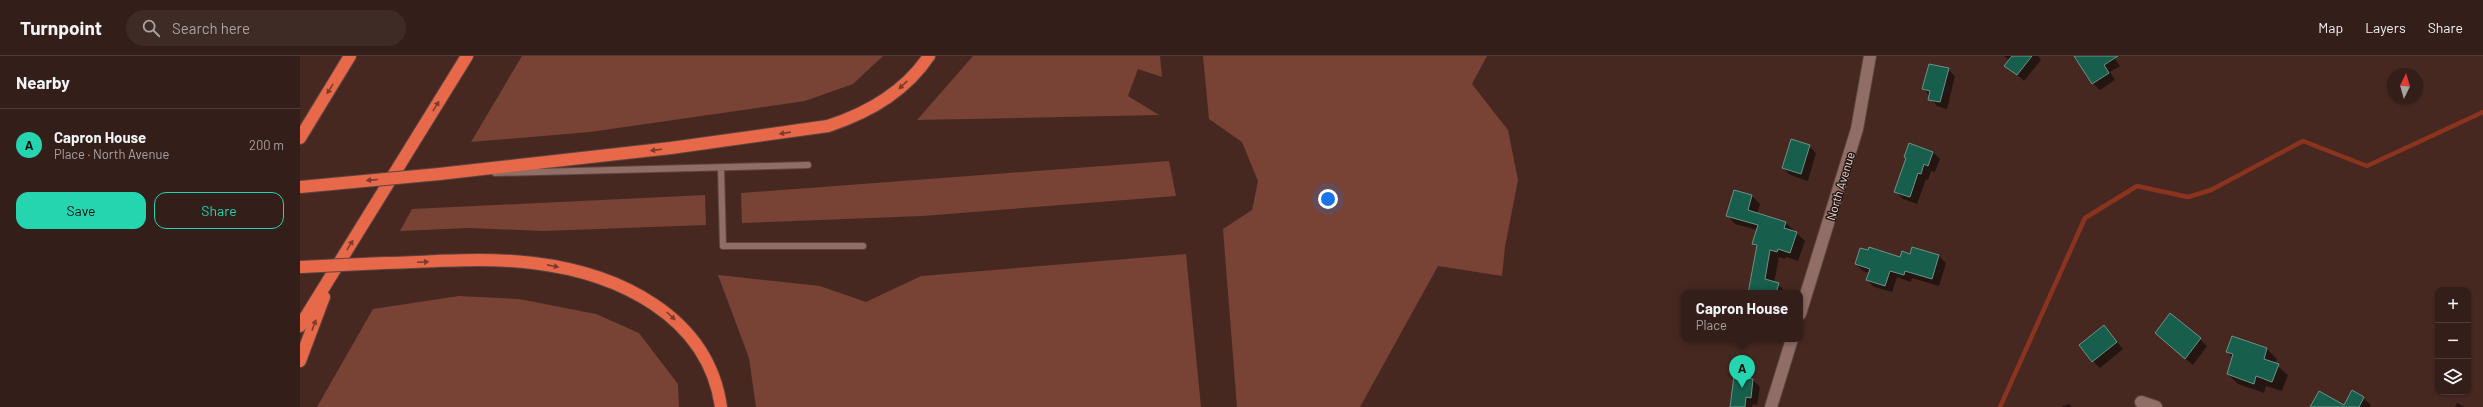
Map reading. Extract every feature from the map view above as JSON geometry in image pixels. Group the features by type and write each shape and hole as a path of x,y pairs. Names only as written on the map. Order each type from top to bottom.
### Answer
{"highway":[{"path":"300,138 350,56"},
{"path":"300,326 467,56"},
{"path":"300,187 439,174 671,148 828,126 880,104 912,77 929,56"},
{"path":"300,267 384,263 484,261 534,263 574,271 628,289 653,302 684,328 707,363 721,407"},
{"path":"300,361 334,272"}],"main road":[{"name":"North Avenue","path":"1803,304 1857,129 1870,56"},
{"path":"1771,407 1791,342"},
{"path":"2141,402 2156,407"}],"lane":[{"path":"439,174 721,169 808,165"},
{"path":"721,169 723,246 863,246"}],"shaded area":[{"path":"522,56 883,56 853,84 805,101 590,132 471,142"},
{"path":"973,56 1160,56 1162,77 1138,69 1128,96 1159,115 917,120"},
{"path":"1203,56 1487,56 1472,84 1508,130 1518,180 1505,247 1502,276 1438,266 1360,407 1237,407 1223,229 1252,210 1258,181 1242,142 1209,119"},
{"path":"1169,161 1176,196 922,216 742,223 741,193"},
{"path":"705,195 706,225 543,231 469,228 400,231 412,209"},
{"path":"1186,254 1201,407 756,407 749,358 718,275 820,286 866,302 921,276"},
{"path":"459,296 519,299 596,314 639,333 678,384 679,407 317,407 373,309"}],"building":[{"path":"2012,56 2032,56 2017,75 2004,66"},
{"path":"2074,56 2118,56 2104,65 2109,73 2092,84"},
{"path":"1929,64 1949,68 1940,102 1928,100 1930,91 1922,89"},
{"path":"1791,139 1810,145 1801,174 1782,168"},
{"path":"1909,143 1933,152 1928,166 1924,164 1921,174 1918,173 1910,197 1894,192 1906,158 1904,157"},
{"path":"1734,190 1752,195 1748,210 1786,222 1784,228 1797,232 1790,253 1778,249 1777,252 1770,250 1765,279 1779,283 1777,290 1749,290 1757,245 1752,244 1758,225 1726,216"},
{"path":"1869,247 1900,257 1902,251 1910,254 1912,247 1939,255 1932,279 1905,271 1904,275 1890,271 1885,286 1866,280 1870,269 1855,264 1860,248 1868,250"},
{"path":"2170,313 2201,338 2185,359 2155,333"},
{"path":"2104,325 2117,342 2092,362 2079,345"},
{"path":"2232,336 2267,348 2264,359 2279,364 2272,382 2256,376 2254,384 2227,374 2233,354 2226,352"},
{"path":"1734,376 1753,379 1751,398 1746,397 1745,407 1730,407"},
{"path":"2352,390 2364,397 2359,407 2310,407 2319,391 2344,405"}],"waterway":[{"path":"2000,407 2085,218 2137,186 2188,197 2211,190 2303,141 2367,166 2483,112"}],"place":[{"name":"Capron House","path":"1742,388"}]}
